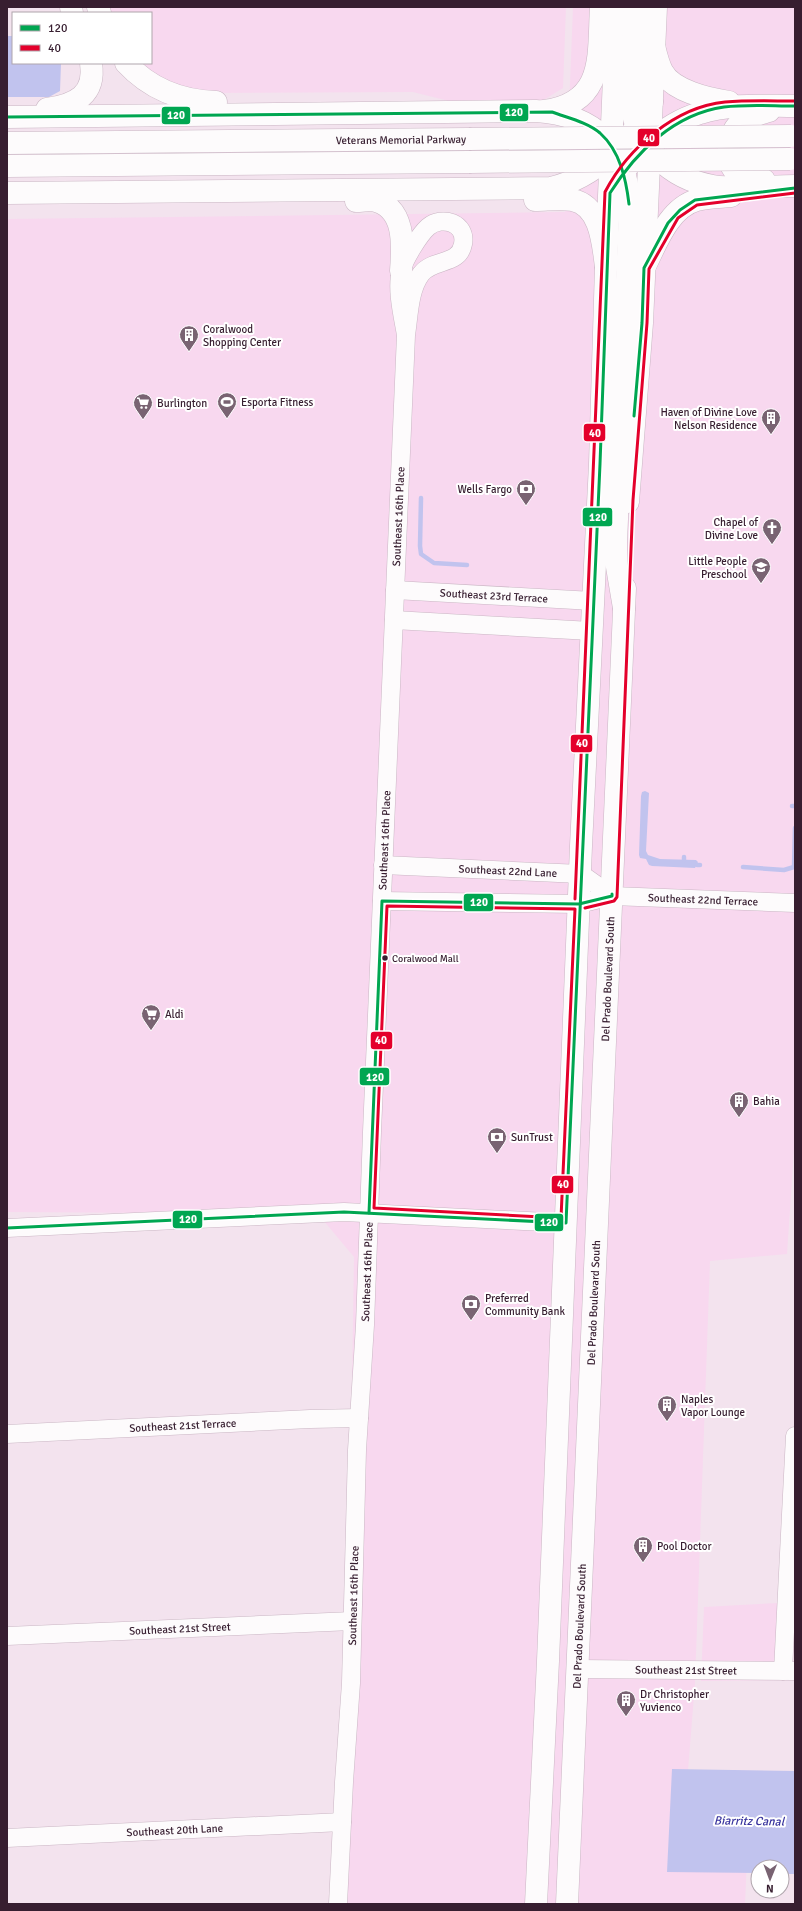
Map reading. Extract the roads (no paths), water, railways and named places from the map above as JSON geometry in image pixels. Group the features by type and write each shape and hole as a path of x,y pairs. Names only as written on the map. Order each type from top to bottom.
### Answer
{"main road":[{"path":"536,112 550,110 572,103 588,88 594,79 598,65 601,7"},
{"path":"536,1904 548,1661 553,1511 591,631 600,464 606,267 610,193 615,156 618,7"},
{"path":"635,7 630,103 646,142 661,163 706,185 722,187 795,186"},
{"name":"Del Prado Boulevard South","path":"567,1904 612,896 628,500 642,323 646,142 652,102 656,7"},
{"path":"654,46 659,64 664,74 692,94 756,106"},
{"path":"7,112 49,109 70,105 86,92 91,84 93,75 91,64"},
{"path":"127,64 145,80 175,96 188,100 235,102 413,101 456,112"},
{"path":"791,106 751,116 741,122 731,134 729,155 734,170 742,176 795,186"},
{"path":"7,193 538,189 563,184 581,178 615,156 646,142 679,122 700,112 726,107 791,106"},
{"path":"474,189 499,186 513,181 519,177 527,158 525,135 520,125 513,119 486,112"},
{"path":"7,118 552,112 576,120 600,133 615,156 629,194 630,209 616,542 616,561 624,608"},
{"name":"Veterans Memorial Parkway","path":"7,143 793,136"},
{"path":"7,166 792,159"},
{"path":"644,268 668,222 674,214 689,204 705,199 795,186"},
{"path":"393,190 437,200 572,200 579,202 590,210 598,226 606,267"},
{"path":"212,191 272,203 372,200 380,204 395,217 401,228 401,271"},
{"path":"7,202 90,193"},
{"path":"566,1223 572,1227 576,1233 582,1256 579,1326 581,1343 590,1375"},
{"path":"553,1511 560,1535 563,1556 564,1580 562,1641 567,1655 578,1669"}],"street":[{"name":"Southeast 16th Place","path":"338,1904 351,1683 359,1418 365,1325 406,335 413,291 416,282 427,268 435,263 450,261 456,257 463,244 463,235 460,228 449,221 441,221 428,228 416,243 401,271"},
{"path":"401,271 401,300 406,335"},
{"name":"Southeast 23rd Terrace","path":"396,590 593,601"},
{"path":"394,620 591,631"},
{"name":"Southeast 22nd Lane","path":"383,866 581,874"},
{"path":"581,874 612,896"},
{"path":"382,901 579,904 612,896"},
{"name":"Southeast 22nd Terrace","path":"612,896 795,903"},
{"path":"7,1228 344,1212 566,1223"},
{"name":"Southeast 21st Terrace","path":"7,1434 304,1419 359,1418"},
{"path":"789,1671 795,1436"},
{"name":"Southeast 21st Street","path":"7,1636 282,1622 352,1621"},
{"name":"Southeast 21st Street","path":"578,1669 789,1671"},
{"name":"Southeast 20th Lane","path":"7,1838 342,1822"}],"water":[{"path":"7,36 12,36 12,64 61,64 60,91 49,97 7,97"},
{"path":"645,791 649,793 646,851 648,855 660,859 696,860 698,862 695,868 652,866 649,865 646,859 640,858 641,796 642,792"},
{"name":"Biarritz Canal","path":"672,1769 795,1771 795,1874 790,1874 790,1859 750,1859 750,1873 667,1872"}],"waterway":[{"path":"421,498 421,554 434,563 467,565"},
{"path":"743,867 784,870 794,867 795,828"}],"place":[{"name":"Coralwood Shopping Center","path":"189,352"},
{"name":"Esporta Fitness","path":"227,419"},
{"name":"Burlington","path":"143,420"},
{"name":"Haven of Divine Love Nelson Residence","path":"771,435"},
{"name":"Wells Fargo","path":"526,506"},
{"name":"Chapel of Divine Love","path":"772,545"},
{"name":"Little People Preschool","path":"761,584"},
{"name":"Coralwood Mall","path":"385,958"},
{"name":"Aldi","path":"151,1031"},
{"name":"Bahia","path":"739,1118"},
{"name":"SunTrust","path":"497,1154"},
{"name":"Preferred Community Bank","path":"471,1321"},
{"name":"Naples Vapor Lounge","path":"667,1422"},
{"name":"Pool Doctor","path":"643,1563"},
{"name":"Dr Christopher Yuvienco","path":"626,1717"}]}
